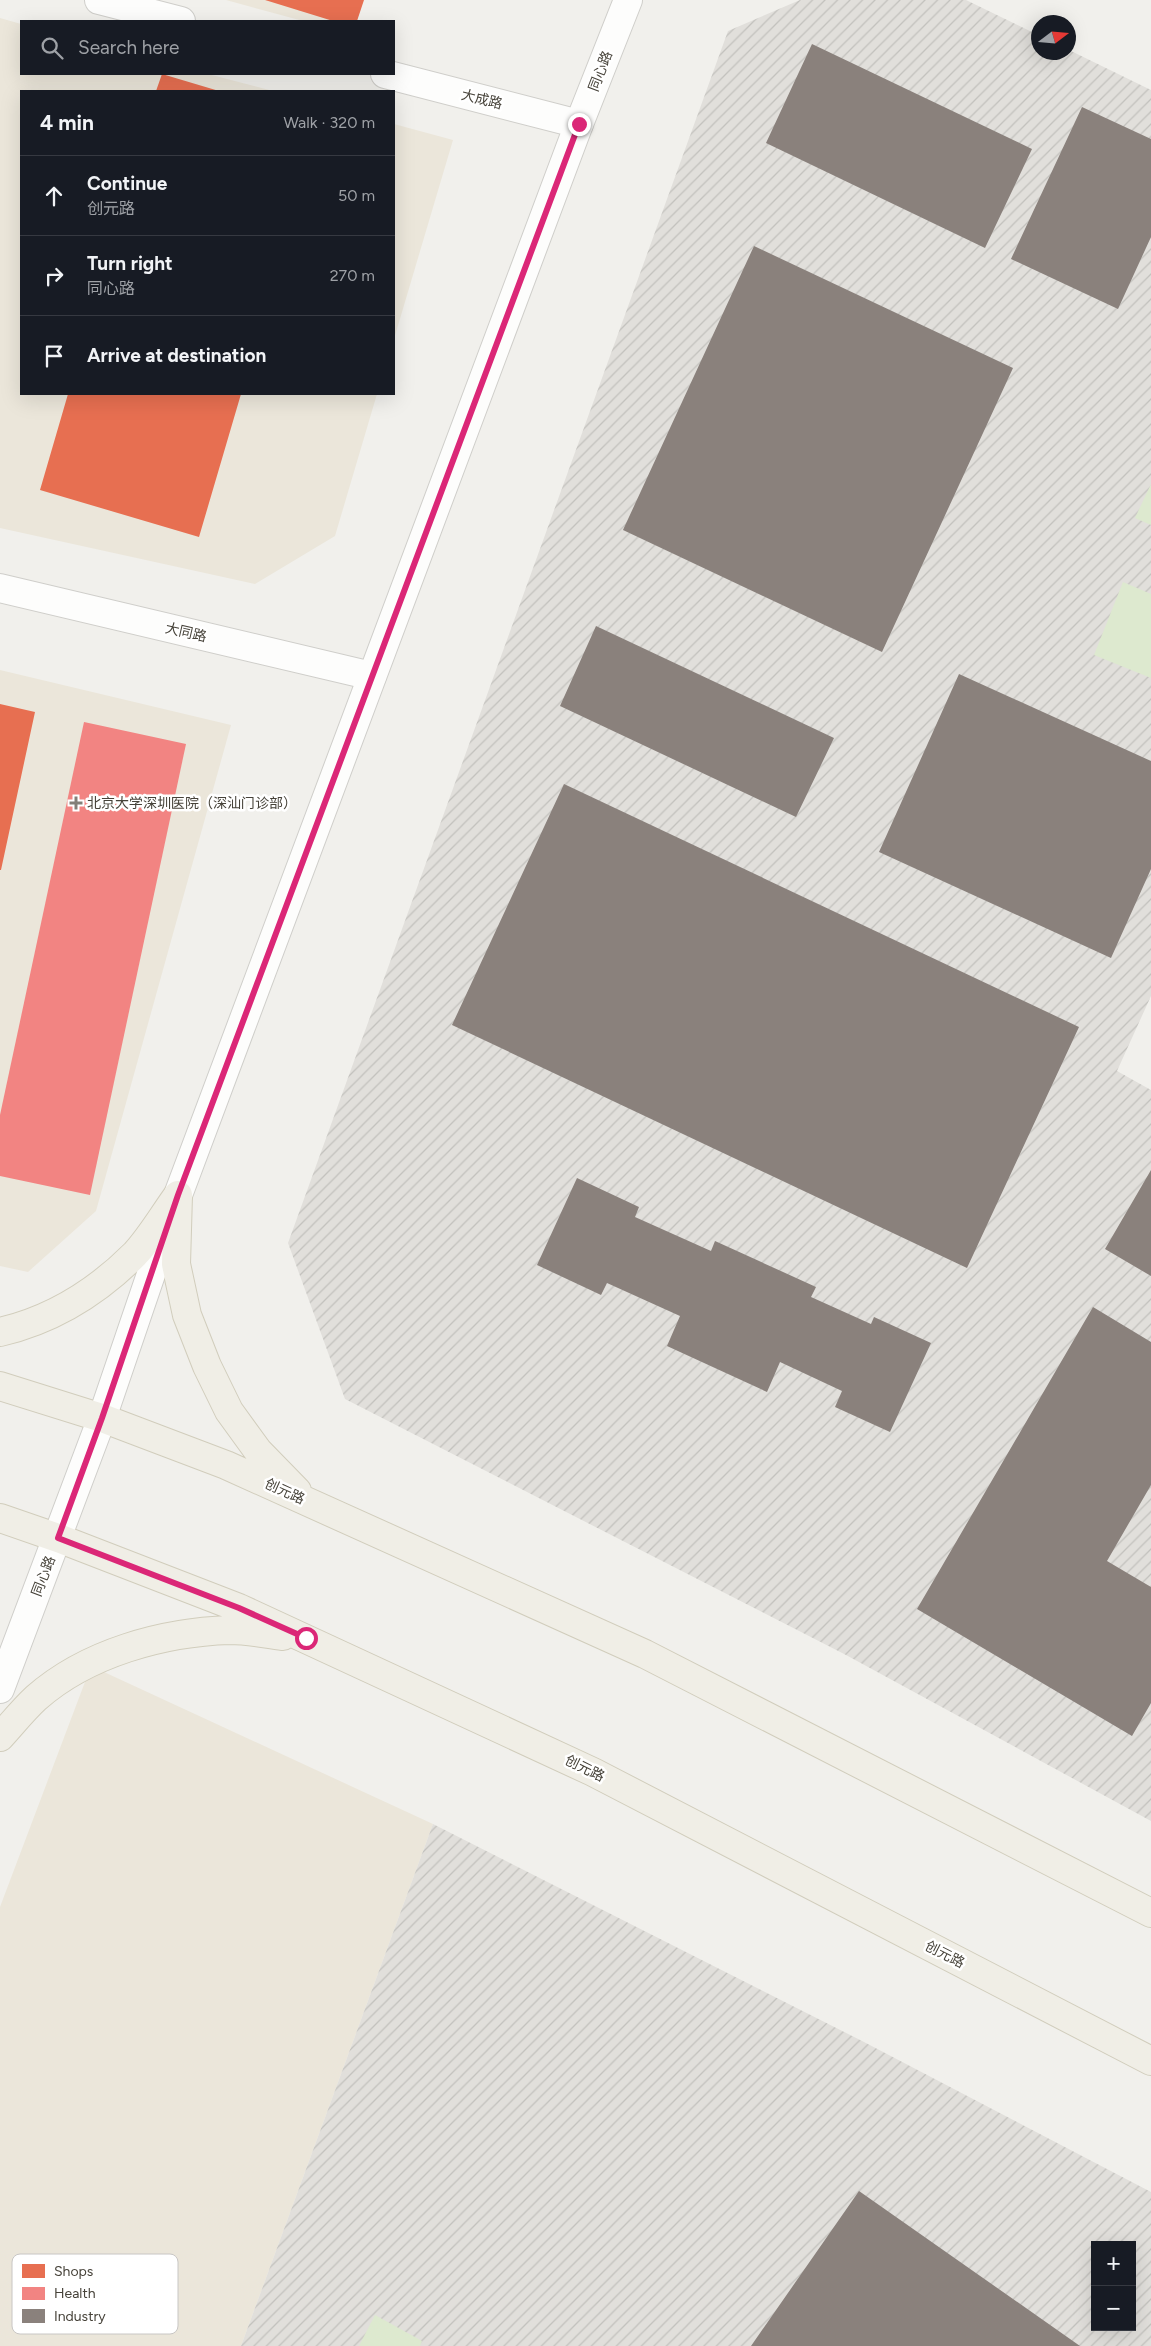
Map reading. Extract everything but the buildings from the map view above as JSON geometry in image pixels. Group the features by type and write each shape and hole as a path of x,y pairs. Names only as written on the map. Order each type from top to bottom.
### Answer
{"main road":[{"path":"0,1332 27,1326 62,1310 96,1287 136,1253 178,1195"},
{"path":"178,1195 176,1264 188,1316 206,1366 229,1411 258,1451 307,1502"},
{"name":"创元路","path":"0,1386 102,1418 226,1465 645,1654 1151,1913"},
{"name":"创元路","path":"0,1518 58,1538 239,1608 593,1772 1151,2061"},
{"path":"0,1737 36,1698 76,1669 116,1650 174,1637 231,1630 306,1638"}],"street":[{"path":"99,0 177,20"},
{"name":"同心路","path":"0,1689 102,1418 178,1195 579,124 628,0"},
{"name":"大成路","path":"389,75 579,124"},
{"name":"大同路","path":"0,588 372,676"}],"shaded area":[{"path":"226,0 360,0 353,20 299,20"},
{"path":"800,0 966,0 1031,32 1031,60 1076,60 1076,53 1151,90 1151,996 1117,1071 1151,1090 1151,1821 846,1655 345,1399 288,1243 728,31"},
{"path":"0,18 20,24 20,75 212,75 269,90 20,90 20,395 377,395 335,536 255,584 0,528"},
{"path":"395,124 453,140 395,336"},
{"path":"0,670 231,725 96,1211 28,1272 0,1266"},
{"path":"91,1666 433,1824 241,2346 0,2346 0,1907"},
{"path":"433,1824 864,2042 1151,2192 1151,2346 241,2346"}],"green space":[{"path":"1151,484 1151,525 1135,518"},
{"path":"1123,582 1151,594 1151,678 1094,655"},
{"path":"375,2315 422,2341 420,2346 359,2346"}],"place":[{"name":"北京大学深圳医院（深汕门诊部）","path":"76,803"}],"route":[{"path":"306,1638 239,1608 58,1538 102,1418 178,1195 579,124"}]}
